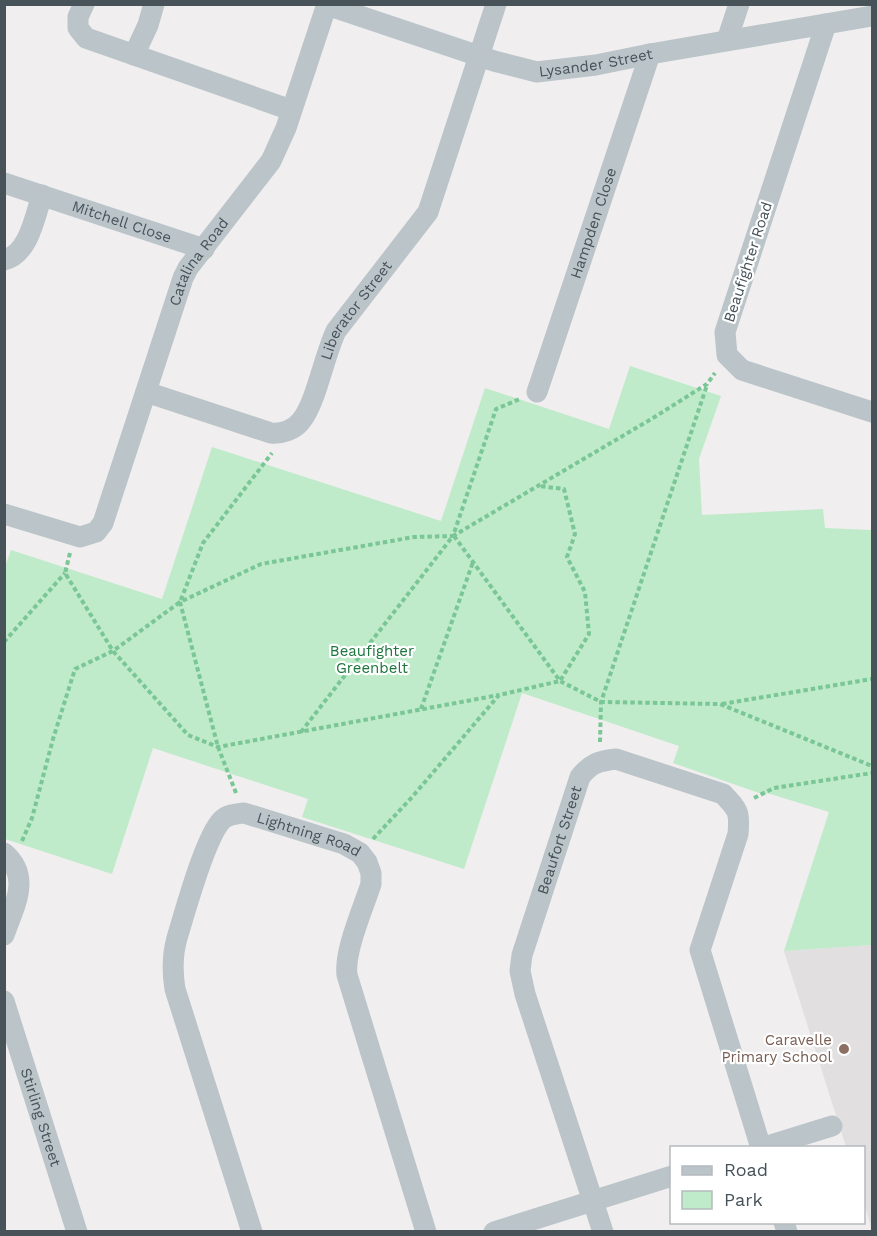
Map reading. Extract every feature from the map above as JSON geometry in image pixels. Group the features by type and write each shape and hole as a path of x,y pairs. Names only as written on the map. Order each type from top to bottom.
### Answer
{"street":[{"path":"84,4 78,17 78,28 86,38 291,110"},
{"path":"134,55 148,25 154,4"},
{"name":"Liberator Street","path":"288,430 303,420 328,347 336,331 428,212 496,4"},
{"path":"727,40 739,4"},
{"name":"Lysander Street","path":"327,5 519,69 537,72 596,65 873,16"},
{"name":"Catalina Road","path":"74,536 91,535 103,522 183,278 188,268 272,161 286,128 327,5"},
{"name":"Beaufighter Road","path":"727,355 725,332 825,24"},
{"name":"Hampden Close","path":"537,392 650,54"},
{"name":"Mitchell Close","path":"4,183 204,249"},
{"path":"4,260 12,258 24,244 42,195"},
{"path":"727,355 742,370 871,406"},
{"path":"146,392 271,432 279,433 288,430"},
{"path":"4,514 74,536"},
{"path":"599,760 616,759 723,794 740,814 738,834 700,950 761,1146"},
{"name":"Beaufort Street","path":"599,760 588,767 580,777 528,937 520,971 603,1232"},
{"name":"Lightning Road","path":"252,1232 175,989 172,972 177,938 210,839 215,828 223,819 244,813 344,844 360,853 367,862 371,873 371,884 349,952 346,965 347,975 426,1232"},
{"path":"4,935 19,891 19,871 9,857"},
{"name":"Stirling Street","path":"4,1001 77,1232"},
{"path":"764,1146 832,1126"},
{"path":"494,1232 670,1177"}],"path":[{"path":"599,760 601,702 707,384 727,355"},
{"path":"9,857 32,818 75,669 113,651 180,602 261,564 414,537 453,536 707,384"},
{"path":"301,732 453,536 496,409 537,392"},
{"path":"244,813 218,747 180,602 203,543 288,430"},
{"path":"65,573 113,651 188,735 218,747 421,710 560,681 590,634 585,592 567,557 574,534 564,489 539,486"},
{"path":"4,642 65,573 74,536"},
{"path":"453,536 560,681 601,702 720,704 873,679"},
{"path":"421,710 472,562"},
{"path":"360,853 413,796 499,695"},
{"path":"720,704 873,766"},
{"path":"736,807 774,788 873,773"}],"shaded area":[{"name":"Caravelle Primary School","path":"872,945 872,1231 865,1206 865,1146 846,1146 784,951"}],"green space":[{"name":"Beaufighter Greenbelt","path":"630,366 721,396 699,459 702,515 823,509 825,528 872,530 872,945 784,951 829,812 767,793 765,795 673,763 679,746 522,693 464,869 302,817 308,799 153,748 112,874 5,839 4,569 11,550 162,599 212,447 441,521 485,388 609,429"}],"place":[{"name":"Caravelle Primary School","path":"844,1049"}]}
